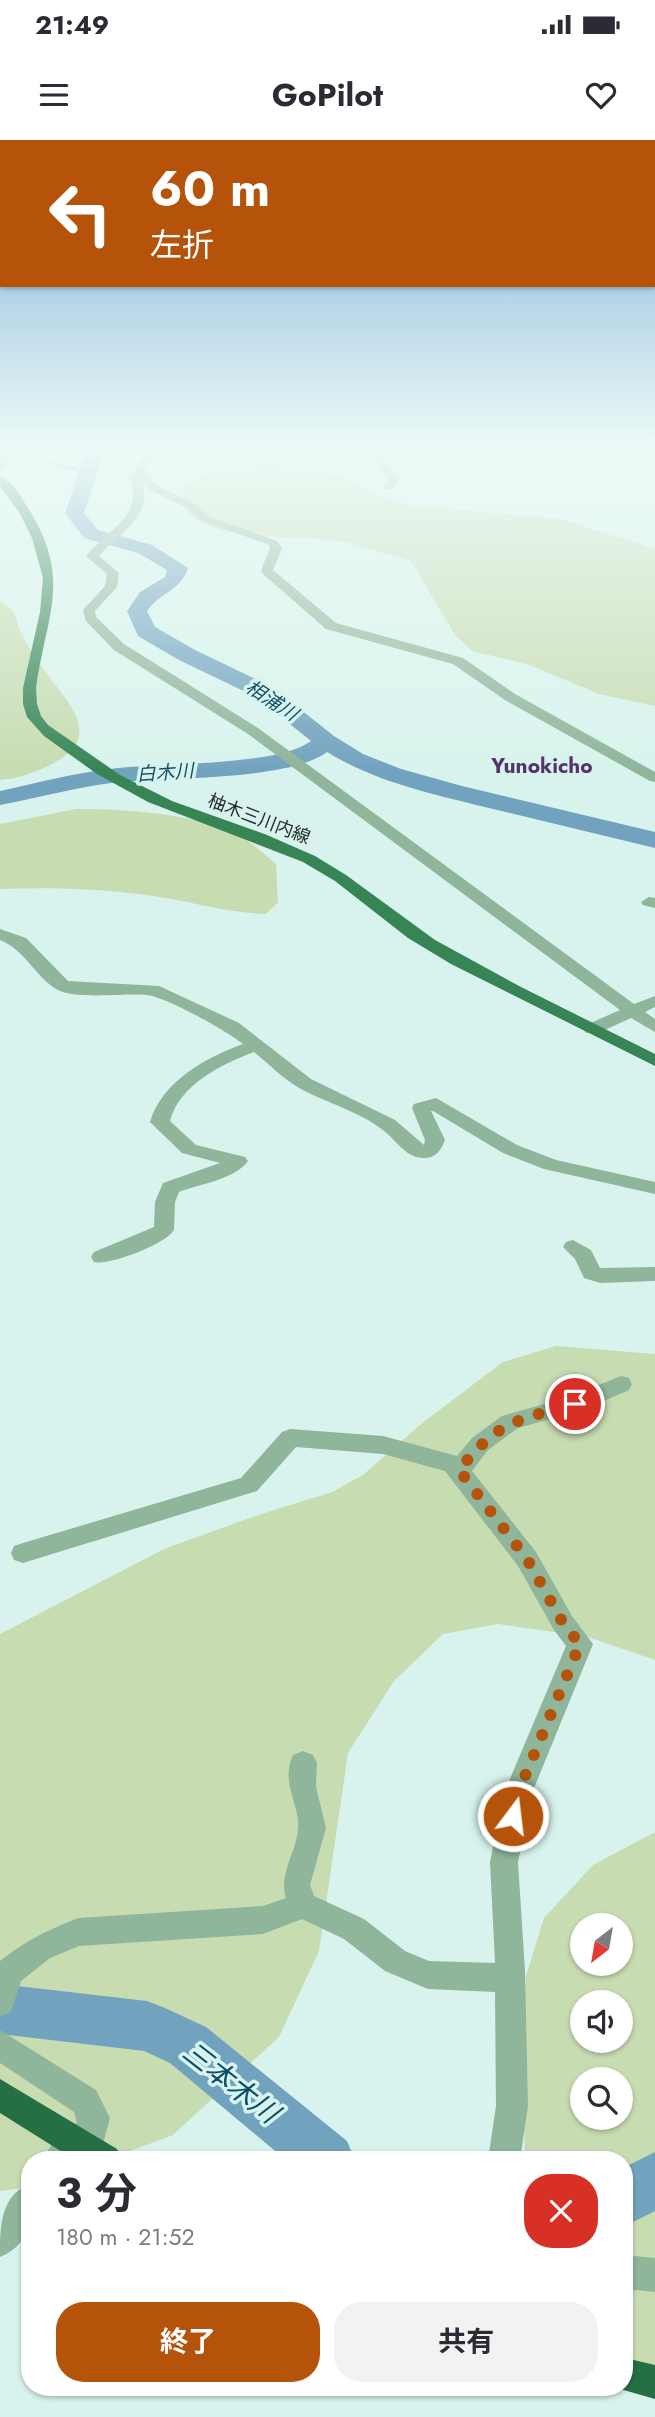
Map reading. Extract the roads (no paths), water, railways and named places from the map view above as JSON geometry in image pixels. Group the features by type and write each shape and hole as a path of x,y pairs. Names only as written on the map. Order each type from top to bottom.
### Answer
{"highway":[{"path":"0,2095 81,2151"},
{"path":"633,2377 655,2382"}],"main road":[{"name":"柚木三川内線","path":"43,558 49,577 44,626 27,694 34,716 54,737 97,768 144,794 310,859 426,943 655,1061"}],"street":[{"path":"95,558 113,573 111,587 89,610 90,618 119,646 253,731 655,1027"},
{"path":"272,558 267,572 331,626 458,661 510,697 655,778"},
{"path":"0,934 20,942 64,986 153,990 233,1027 304,1083 388,1124 412,1147 423,1152 432,1149 435,1140 421,1108 436,1104 510,1149 541,1161 655,1188"},
{"path":"592,1029 655,1001"},
{"path":"101,1257 154,1237 164,1230 165,1202 170,1188 194,1178 211,1175 238,1161 189,1149 159,1122 160,1116 181,1088 217,1060 256,1045"},
{"path":"573,1247 584,1255 591,1273 600,1276 655,1275"},
{"path":"459,1470 480,1444 510,1422 575,1404 621,1384"},
{"path":"23,1553 249,1485 290,1438 383,1445 453,1464 459,1470 527,1559 563,1623 580,1644 518,1793 503,1863 510,1978 512,2106 504,2151"},
{"path":"303,1763 302,1787 312,1828 296,1885 303,1905 354,1929 395,1961 428,1975 510,1978"},
{"path":"0,2002 9,1972 40,1948 78,1932 263,1920 303,1905"},
{"path":"0,2046 85,2101 93,2118 81,2151"},
{"path":"0,2240 21,2211"},
{"path":"633,2273 655,2275"}],"waterway":[{"name":"相浦川","path":"161,558 178,568 174,580 147,596 137,611 146,631 187,655 264,692 326,741"},
{"name":"白木川","path":"0,798 110,776 265,764 310,753 326,741"},
{"name":"相浦川","path":"326,741 355,759 392,774 455,792 655,840"},
{"name":"三本木川","path":"0,2009 147,2026 188,2045 317,2151"},
{"name":"三本木川","path":"633,2194 655,2179"}],"district":[{"name":"Yunokicho","path":"542,766"}]}
